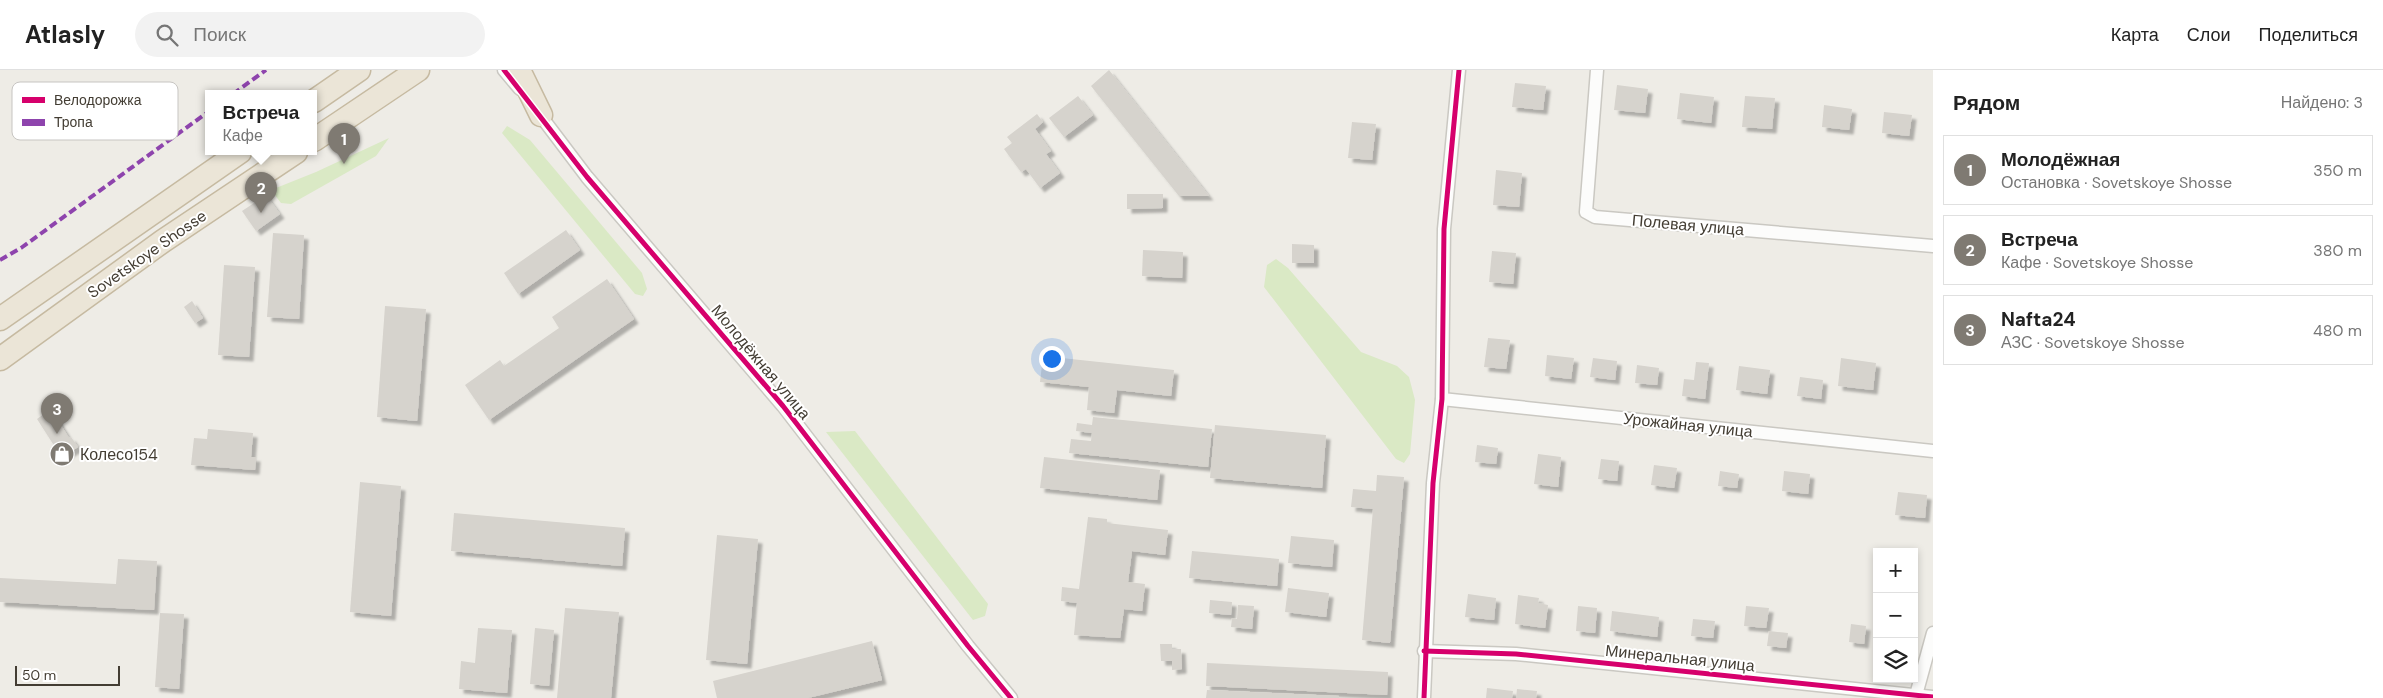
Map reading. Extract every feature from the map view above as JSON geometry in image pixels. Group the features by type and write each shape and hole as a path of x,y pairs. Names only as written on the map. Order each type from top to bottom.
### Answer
{"highway":[{"path":"317,99 359,70"},
{"path":"317,138 418,70"},
{"path":"519,70 540,115"},
{"name":"Sovetskoye Shosse","path":"0,319 236,155"},
{"name":"Sovetskoye Shosse","path":"0,359 163,241 292,155"}],"street":[{"name":"Молодёжная улица","path":"504,70 587,177 783,406 968,646 1011,698"},
{"path":"1424,698 1424,651 1433,483 1442,399 1444,229 1459,70"},
{"name":"Полевая улица","path":"1597,70 1586,212 1595,217 1933,246"},
{"name":"Урожайная улица","path":"1442,399 1933,451"},
{"path":"1916,695 1933,633"},
{"name":"Минеральная улица","path":"1424,651 1516,654 1933,697"}],"green space":[{"path":"507,126 530,140 642,273 647,289 643,296 635,294 502,133"},
{"path":"389,138 376,156 291,204 281,203 271,190 316,172"},
{"path":"1276,259 1288,268 1361,352 1397,366 1409,377 1415,400 1410,454 1404,463 1396,459 1264,287 1267,265"},
{"path":"855,431 988,604 985,616 973,620 826,432"}],"building":[{"path":"1109,70 1209,196 1179,196 1091,86"},
{"path":"1515,83 1546,86 1543,110 1512,107"},
{"path":"1617,85 1648,89 1645,113 1614,110"},
{"path":"1680,93 1714,97 1711,123 1677,119"},
{"path":"1078,96 1093,115 1064,137 1049,118"},
{"path":"1745,96 1775,98 1772,129 1742,127"},
{"path":"1824,105 1852,109 1849,130 1822,127"},
{"path":"1884,112 1912,115 1909,136 1882,133"},
{"path":"1037,114 1043,122 1035,129 1051,151 1046,154 1060,173 1040,188 1026,169 1021,172 1004,149 1012,143 1007,137"},
{"path":"1352,122 1376,124 1372,160 1348,158"},
{"path":"1496,170 1522,173 1519,207 1493,205"},
{"path":"1127,194 1163,194 1163,208 1127,209"},
{"path":"266,195 280,214 256,231 242,211"},
{"path":"566,230 580,250 518,294 504,273"},
{"path":"273,233 304,235 299,319 267,317"},
{"path":"1292,244 1314,245 1314,263 1292,263"},
{"path":"1143,250 1183,252 1182,278 1142,276"},
{"path":"1492,251 1516,253 1513,284 1489,282"},
{"path":"224,265 255,267 249,357 218,355"},
{"path":"607,279 634,319 489,420 465,385 500,360 504,366 559,328 552,317"},
{"path":"192,301 203,318 195,323 184,307"},
{"path":"385,306 426,309 417,421 377,417"},
{"path":"1488,338 1510,340 1506,369 1484,367"},
{"path":"1547,355 1574,358 1571,379 1545,376"},
{"path":"1043,356 1174,370 1171,396 1117,390 1114,413 1087,410 1089,387 1040,382"},
{"path":"1593,358 1617,361 1615,380 1590,377"},
{"path":"1841,358 1876,363 1873,390 1838,386"},
{"path":"1696,362 1709,363 1705,399 1682,396 1684,379 1694,380"},
{"path":"1637,365 1659,368 1657,385 1635,383"},
{"path":"1739,366 1770,370 1767,394 1736,390"},
{"path":"1800,377 1823,380 1821,399 1797,396"},
{"path":"51,409 69,438 71,437 78,447 58,460 51,449 55,447 37,419"},
{"path":"1093,417 1212,429 1208,467 1069,453 1071,439 1091,441 1092,433 1076,431 1077,423 1092,425"},
{"path":"1215,425 1326,435 1322,488 1210,478"},
{"path":"208,429 253,433 251,457 256,457 255,470 191,465 194,438 207,439"},
{"path":"1477,445 1498,448 1496,464 1475,462"},
{"path":"1538,454 1561,457 1558,487 1534,484"},
{"path":"1044,457 1160,470 1157,500 1040,488"},
{"path":"1601,459 1619,461 1617,481 1598,479"},
{"path":"1654,465 1677,468 1674,488 1651,485"},
{"path":"1720,471 1739,474 1737,488 1718,486"},
{"path":"1784,471 1810,474 1808,494 1782,491"},
{"path":"1377,475 1404,477 1390,643 1362,640 1373,509 1351,507 1353,489 1376,491"},
{"path":"360,482 401,486 391,616 350,612"},
{"path":"1898,492 1927,495 1925,518 1895,515"},
{"path":"454,513 625,528 622,566 451,551"},
{"path":"1088,517 1107,519 1107,523 1168,530 1165,555 1132,551 1128,582 1145,584 1142,611 1124,609 1120,638 1074,635 1077,603 1061,601 1062,587 1079,589"},
{"path":"717,535 758,539 747,664 706,660"},
{"path":"1291,536 1334,540 1332,567 1288,563"},
{"path":"1192,551 1279,559 1277,586 1189,578"},
{"path":"118,559 157,561 154,610 0,602 0,578 116,584"},
{"path":"1288,588 1329,593 1326,617 1285,612"},
{"path":"1468,594 1496,598 1494,620 1465,617"},
{"path":"1518,595 1539,598 1538,603 1548,605 1545,628 1515,624"},
{"path":"1210,600 1232,602 1231,615 1209,613"},
{"path":"1238,605 1254,606 1252,629 1231,627 1232,618 1237,619"},
{"path":"1578,606 1597,608 1595,633 1576,631"},
{"path":"1746,606 1769,608 1766,628 1744,626"},
{"path":"565,608 619,612 611,698 557,698"},
{"path":"1612,611 1659,617 1657,637 1610,631"},
{"path":"160,613 184,614 179,689 155,687"},
{"path":"1693,619 1715,621 1713,638 1691,636"},
{"path":"1851,624 1866,626 1864,644 1849,642"},
{"path":"478,628 512,630 507,693 459,689 461,661 475,663"},
{"path":"535,628 554,630 549,686 530,684"},
{"path":"1769,631 1788,633 1786,648 1767,646"},
{"path":"872,641 882,680 808,698 717,698 713,681"},
{"path":"1160,644 1172,644 1172,649 1181,649 1182,669 1172,670 1172,661 1161,661"},
{"path":"1207,663 1388,672 1387,695 1206,686"},
{"path":"1487,688 1513,691 1512,698 1486,698"},
{"path":"1517,689 1537,691 1536,698 1516,698"},
{"path":"1207,690 1339,696 1339,698 1206,698"}],"marked path":[{"path":"238,90 266,70"},
{"path":"178,134 205,114"},
{"path":"0,260 21,248 170,140"}],"cycle path":[{"path":"504,70 587,177 783,406 968,646 1011,698"},
{"path":"1424,698 1433,483 1442,399 1444,229 1459,70"},
{"path":"1424,651 1516,654 1933,697"}],"place":[{"name":"Молодёжная","path":"344,164"},
{"name":"Встреча","path":"261,213"},
{"name":"Nafta24","path":"57,434"},
{"name":"Колесо154","path":"62,454"}]}
